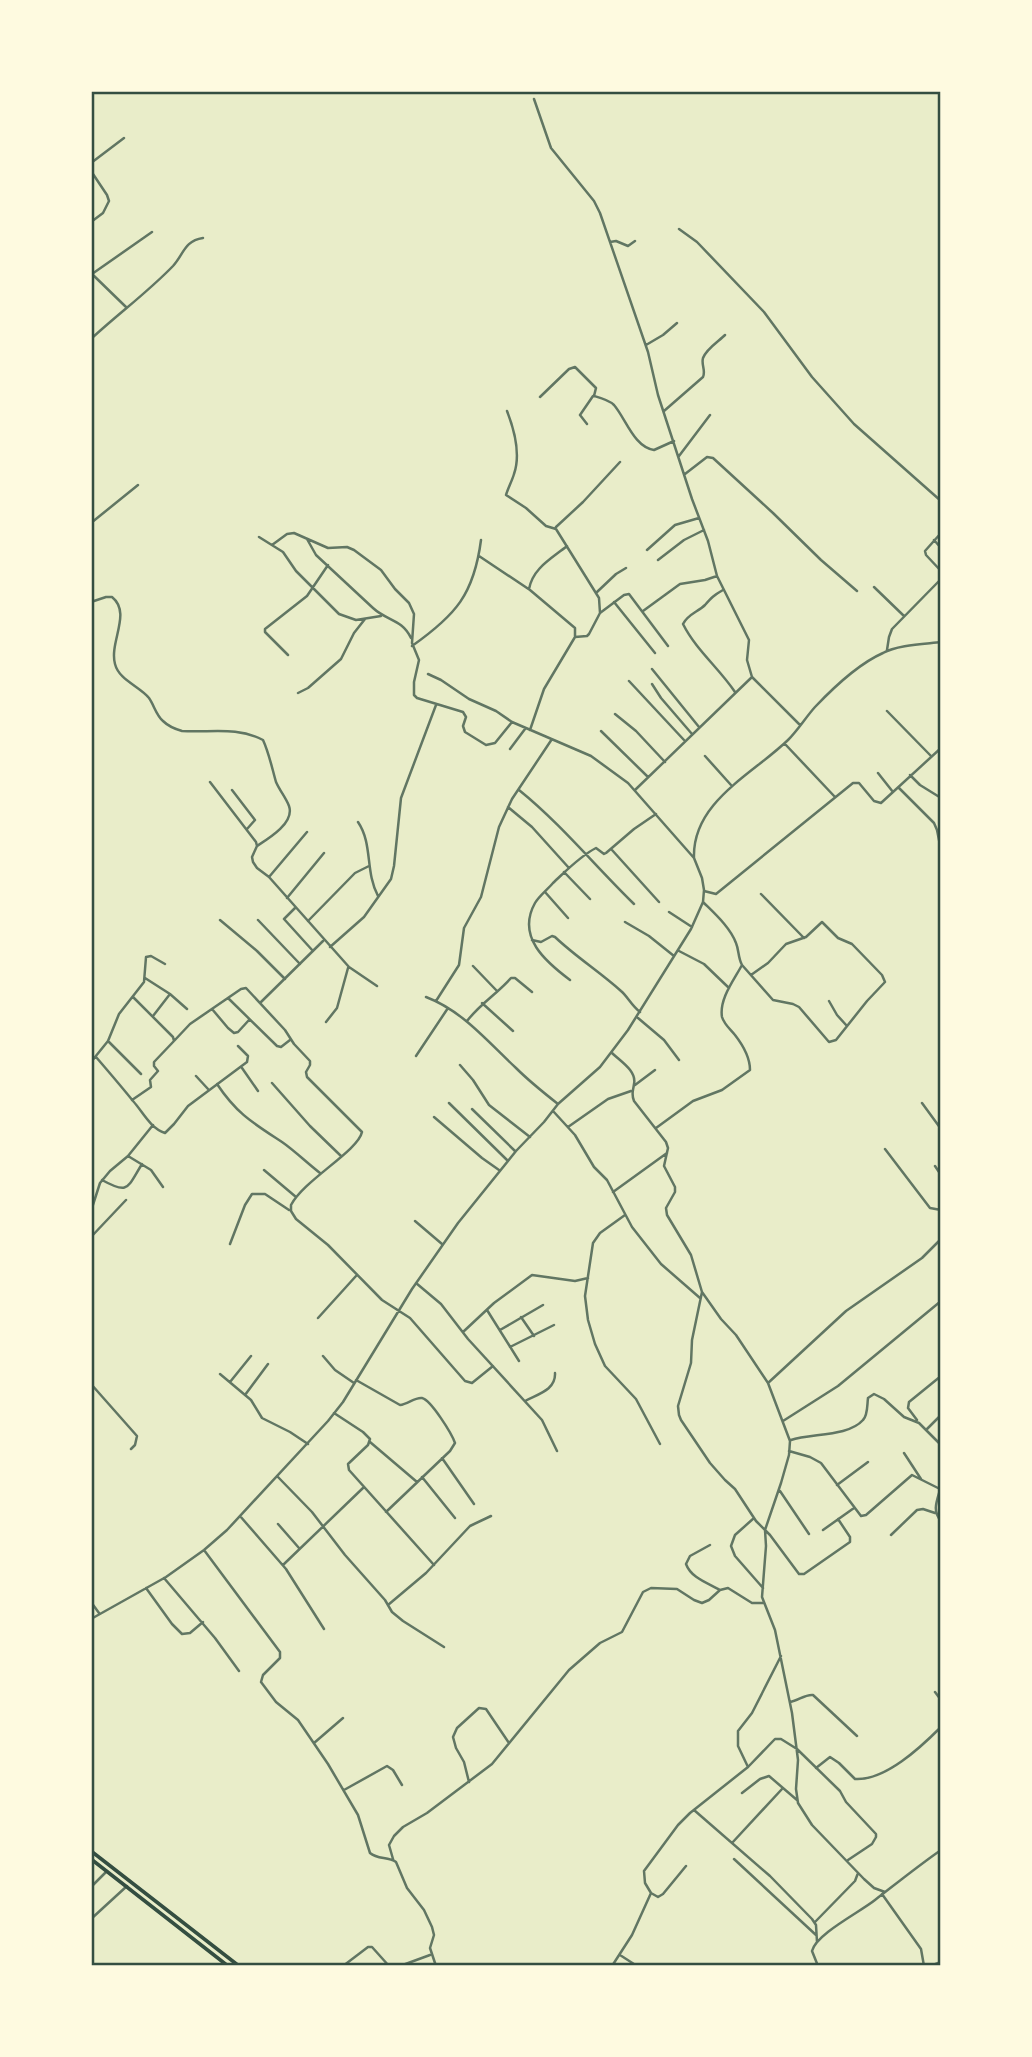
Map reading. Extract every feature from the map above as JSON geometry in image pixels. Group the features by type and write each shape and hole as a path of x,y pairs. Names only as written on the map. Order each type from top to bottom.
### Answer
{"main road":[{"path":"91,1851 239,1966"},
{"path":"91,1859 228,1966"}],"street":[{"path":"534,99 551,148 594,201 600,213 646,345 664,411 717,576 749,640 747,660 752,677 800,725"},
{"path":"91,163 124,138"},
{"path":"91,171 110,201 103,213 91,222"},
{"path":"679,229 697,242 764,312 812,377 854,424 941,501"},
{"path":"126,307 91,273 152,232"},
{"path":"91,339 173,266 187,245 204,238"},
{"path":"609,242 616,241 628,246 635,241"},
{"path":"646,345 677,323"},
{"path":"664,411 704,377 705,355 725,335"},
{"path":"540,397 569,369 575,367 596,388 594,396 580,415 587,424"},
{"path":"594,396 612,404 632,433 648,449 654,450 674,441"},
{"path":"507,411 514,432 516,458 515,471 506,495 546,526 555,528 597,592 600,613"},
{"path":"679,456 710,415"},
{"path":"685,474 706,457 713,458 857,591"},
{"path":"555,528 620,462"},
{"path":"91,523 138,485"},
{"path":"647,550 675,525 699,518"},
{"path":"658,561 684,540 704,530"},
{"path":"272,545 287,534 294,533 328,548 347,547 382,570 413,609 412,646 419,660 414,695 463,712 466,718 463,726 465,732 486,745 495,743 512,722"},
{"path":"941,533 925,551 941,571"},
{"path":"259,537 282,552 296,571 339,614 356,620 381,616"},
{"path":"307,539 310,548 381,616 405,626 412,639"},
{"path":"412,646 456,610 470,585 481,540"},
{"path":"934,540 941,548"},
{"path":"529,589 536,572 567,546"},
{"path":"479,556 529,589 576,628 575,637 544,689 530,730"},
{"path":"288,655 265,629 299,604 328,565"},
{"path":"597,592 626,568"},
{"path":"643,611 680,584 717,576"},
{"path":"887,650 892,629 941,579"},
{"path":"874,587 904,616"},
{"path":"724,590 711,597 703,607 687,617 683,624 696,645 735,692"},
{"path":"575,637 587,636 600,613 614,601 629,594 668,646"},
{"path":"91,602 112,597 119,604 121,614 113,653 117,670 149,698 163,721 182,731 248,733 262,740 290,813 286,822 257,846 253,852 253,862 349,967 377,986"},
{"path":"614,601 654,653"},
{"path":"298,693 341,659 365,619"},
{"path":"694,858 701,825 715,805 732,786 784,743 816,706 843,681 887,650 941,642"},
{"path":"652,669 699,727"},
{"path":"91,1619 205,1550 308,1444 355,1382 416,1283 500,1171 558,1104 612,1053 692,927 703,902 702,878 694,858 635,790 591,756 512,722 428,674"},
{"path":"635,790 752,677"},
{"path":"629,681 684,740"},
{"path":"652,684 692,734"},
{"path":"330,947 364,917 393,874 401,798 436,704"},
{"path":"887,711 932,757"},
{"path":"615,714 636,731 665,762"},
{"path":"510,749 526,727"},
{"path":"601,731 648,778"},
{"path":"436,1000 459,965 464,928 481,897 499,827 508,807 552,738"},
{"path":"784,743 835,797"},
{"path":"704,891 716,894 856,782 877,803 881,803 941,748"},
{"path":"705,756 732,786"},
{"path":"878,773 893,792"},
{"path":"911,775 920,785 941,797"},
{"path":"210,782 254,838 257,846"},
{"path":"898,787 934,823 941,850"},
{"path":"232,790 255,820 247,830"},
{"path":"519,790 550,817 634,904"},
{"path":"508,807 532,827 569,868"},
{"path":"570,980 545,959 532,940 529,925 533,906 564,872 585,855 596,848 604,854 656,814"},
{"path":"358,822 366,839 373,888 378,897"},
{"path":"269,877 307,832"},
{"path":"611,849 659,902"},
{"path":"287,898 324,853"},
{"path":"308,922 355,873 369,866"},
{"path":"564,872 590,899"},
{"path":"545,892 568,918"},
{"path":"761,894 804,938"},
{"path":"703,902 732,933 742,965 773,1000 799,1007 829,1042 836,1040 885,982 885,978 852,944 838,938 822,922 804,938 786,944 768,963 751,975"},
{"path":"295,907 284,919 313,951"},
{"path":"669,912 692,927"},
{"path":"220,920 285,979"},
{"path":"258,920 300,964"},
{"path":"625,922 649,936 674,956"},
{"path":"532,940 541,942 555,937 585,964 623,992 640,1012"},
{"path":"260,1003 324,940"},
{"path":"678,950 704,964 729,988"},
{"path":"91,1062 108,1041 119,1014 142,987 147,956 165,964"},
{"path":"656,1128 693,1101 722,1090 750,1070 745,1051 724,1023 722,1016 729,988 742,965"},
{"path":"473,966 498,991"},
{"path":"326,1022 337,1008 349,967"},
{"path":"467,1021 482,1003 513,977 532,992"},
{"path":"145,978 187,1009"},
{"path":"132,1100 151,1087 150,1080 158,1071 154,1062 174,1041 191,1024 244,988 285,1030 310,1061 307,1077 362,1132 360,1138 296,1197 291,1211"},
{"path":"153,1016 170,994"},
{"path":"132,997 174,1041"},
{"path":"426,997 436,1000 467,1021 558,1104"},
{"path":"228,998 279,1047 290,1039"},
{"path":"829,1001 847,1027"},
{"path":"482,1003 513,1031"},
{"path":"416,1056 449,1008"},
{"path":"211,1009 234,1032 238,1032 249,1020"},
{"path":"637,1017 664,1040 679,1060"},
{"path":"108,1041 141,1074"},
{"path":"96,1057 162,1133 167,1132 186,1107 241,1067 249,1058 237,1046"},
{"path":"612,1053 633,1073 634,1101 666,1142 664,1166 675,1186 675,1192 666,1208 667,1215 691,1255 702,1292 736,1335 768,1383 790,1441 779,1490 765,1530 763,1588 764,1603 774,1625 790,1702 799,1769 797,1800"},
{"path":"460,1065 474,1080 489,1105 530,1137"},
{"path":"241,1067 258,1091"},
{"path":"634,1086 655,1070"},
{"path":"196,1076 208,1090"},
{"path":"217,1083 244,1116 320,1173"},
{"path":"272,1083 341,1156"},
{"path":"568,1127 608,1099 632,1091"},
{"path":"449,1103 508,1161"},
{"path":"922,1103 941,1129"},
{"path":"472,1109 516,1152"},
{"path":"553,1111 575,1135 594,1167 607,1180 632,1227 661,1264 700,1298"},
{"path":"435,1117 500,1171"},
{"path":"91,1211 102,1180 128,1156 153,1125"},
{"path":"885,1149 930,1208 941,1210"},
{"path":"613,1192 667,1153"},
{"path":"128,1156 154,1173 163,1187"},
{"path":"102,1180 118,1189 124,1188 142,1164"},
{"path":"935,1166 941,1175"},
{"path":"264,1170 296,1197"},
{"path":"230,1244 246,1201 255,1192 265,1194 291,1211 296,1219 328,1245 382,1300 415,1323 465,1381 472,1383 493,1366"},
{"path":"91,1237 126,1200"},
{"path":"625,1215 595,1238 593,1243 585,1296 588,1320 600,1358 612,1375 636,1399 660,1444"},
{"path":"415,1222 443,1245"},
{"path":"768,1383 846,1311 922,1258 941,1240"},
{"path":"463,1332 532,1275 575,1280 588,1278"},
{"path":"318,1318 357,1276"},
{"path":"416,1283 441,1304 542,1420 557,1451"},
{"path":"702,1292 692,1340 691,1363 678,1406 679,1415 710,1462 735,1489 796,1573 802,1575 850,1542 850,1537 838,1519"},
{"path":"783,1421 838,1386 941,1301"},
{"path":"500,1330 543,1305"},
{"path":"487,1310 519,1361"},
{"path":"521,1317 534,1336"},
{"path":"510,1347 554,1325"},
{"path":"230,1382 251,1356"},
{"path":"323,1356 335,1370 400,1405 420,1398 428,1402 455,1443 386,1512"},
{"path":"245,1395 268,1364"},
{"path":"525,1401 551,1387 555,1373"},
{"path":"220,1374 254,1403 266,1421 308,1444"},
{"path":"941,1376 907,1405 919,1423 941,1445"},
{"path":"91,1384 134,1432 137,1439 131,1449"},
{"path":"790,1441 809,1435 835,1433 861,1423 867,1413 868,1398 874,1394 884,1399 904,1417 919,1423"},
{"path":"334,1413 367,1436 370,1442 417,1482"},
{"path":"926,1430 941,1415"},
{"path":"370,1442 351,1460 348,1467 363,1488 434,1564"},
{"path":"789,1451 816,1459 861,1516 866,1515 908,1477 916,1476 941,1488 935,1513"},
{"path":"904,1452 922,1480"},
{"path":"442,1458 474,1504"},
{"path":"837,1485 868,1462"},
{"path":"277,1476 309,1508 392,1612 403,1622 444,1647"},
{"path":"422,1477 455,1518"},
{"path":"283,1565 363,1488"},
{"path":"779,1490 808,1535"},
{"path":"823,1530 854,1508"},
{"path":"891,1535 917,1510 935,1513 941,1521"},
{"path":"240,1516 283,1565 324,1629"},
{"path":"388,1605 434,1564 470,1526 491,1516"},
{"path":"754,1518 735,1535 731,1546 735,1556 763,1588"},
{"path":"278,1524 300,1549"},
{"path":"710,1545 690,1556 687,1569 720,1590"},
{"path":"205,1550 280,1652 280,1658 263,1675 261,1682 276,1702 298,1720 344,1790 360,1822 370,1853 377,1857 393,1859"},
{"path":"164,1577 203,1622 239,1671"},
{"path":"146,1588 182,1634 190,1633 203,1622"},
{"path":"436,1966 430,1948 434,1935 432,1927 424,1910 407,1888 393,1859 389,1845 397,1832 492,1764 569,1670 600,1643 622,1632 643,1592 656,1588 677,1589 702,1603 720,1590 728,1588 752,1603 764,1603"},
{"path":"91,1602 100,1614"},
{"path":"748,1767 740,1753 737,1735 752,1713 781,1656"},
{"path":"935,1692 941,1699"},
{"path":"790,1702 813,1695 857,1736"},
{"path":"469,1782 464,1762 454,1743 453,1737 457,1728 479,1708 483,1708 509,1743"},
{"path":"314,1743 343,1718"},
{"path":"816,1768 830,1757 855,1779 872,1776 914,1752 941,1727"},
{"path":"686,1866 663,1894 658,1897 651,1893 645,1882 644,1871 678,1825 748,1767 775,1739 781,1739 797,1749 840,1791 846,1802 876,1834 872,1844 847,1861"},
{"path":"344,1790 387,1766 393,1770 402,1785"},
{"path":"743,1793 766,1776 774,1779 797,1800 812,1825 874,1888 883,1893 918,1944 924,1966"},
{"path":"732,1843 782,1788"},
{"path":"694,1810 770,1877 815,1922 817,1942"},
{"path":"818,1966 812,1951 817,1942 941,1850"},
{"path":"734,1859 816,1935"},
{"path":"91,1887 107,1871"},
{"path":"815,1922 855,1881 859,1873"},
{"path":"91,1919 127,1886"},
{"path":"612,1966 632,1936 651,1893"},
{"path":"343,1966 368,1947 372,1947 389,1966"},
{"path":"400,1966 431,1954"},
{"path":"620,1955 637,1966"},
{"path":"930,1966 941,1962"}]}
